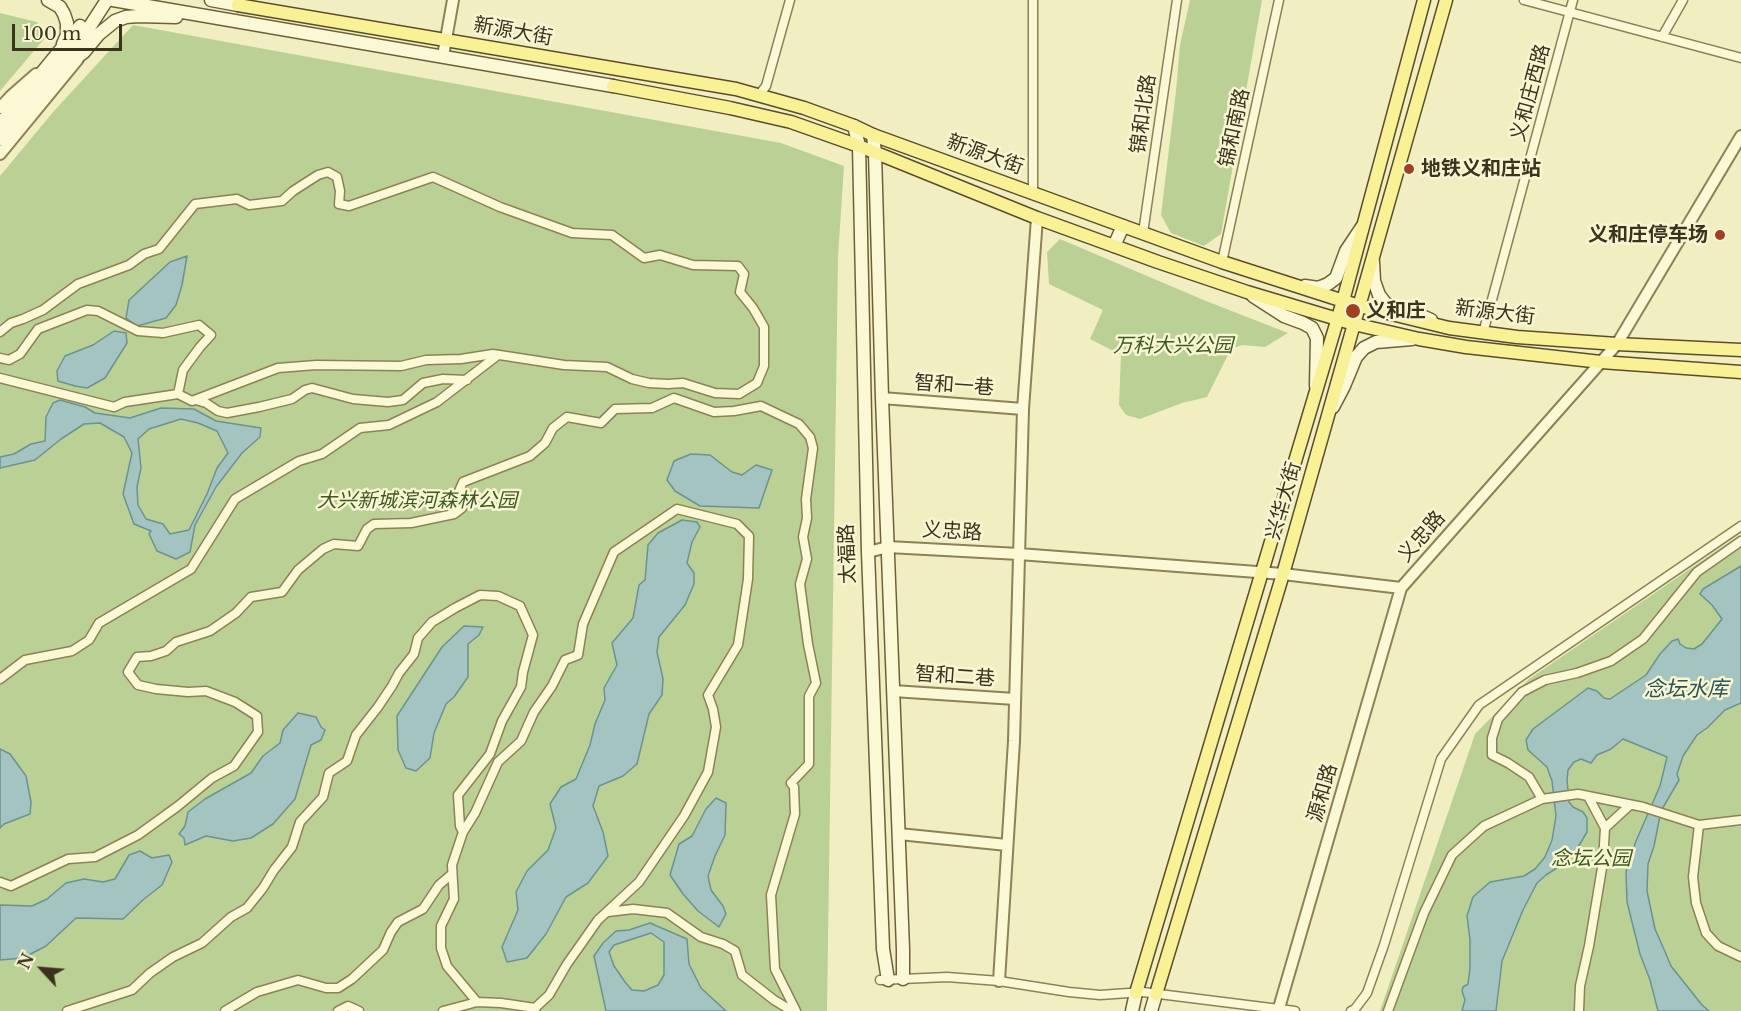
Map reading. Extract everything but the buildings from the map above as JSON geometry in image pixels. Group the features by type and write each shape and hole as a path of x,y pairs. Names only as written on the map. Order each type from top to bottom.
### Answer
{"main road":[{"path":"48,0 60,7 67,23 67,35 55,59"},
{"path":"0,124 76,33 97,0"},
{"path":"0,139 83,37 107,0"},
{"name":"新源大街","path":"113,0 444,56 730,108 791,122 859,146"},
{"name":"新源大街","path":"211,0 736,89 759,95 854,126 873,135 1222,262 1359,306 1449,328 1617,344 1741,350"},
{"name":"兴华大街","path":"1132,1011 1260,573 1343,301 1424,0"},
{"name":"兴华大街","path":"1151,1011 1283,574 1446,0"},
{"path":"56,72 84,52 106,27 126,17 203,16"},
{"name":"太福路","path":"854,126 859,146 868,552 884,980"},
{"name":"太福路","path":"873,135 903,979"},
{"path":"859,146 1037,218 1114,246 1247,292 1354,324 1466,347 1601,362 1741,372"},
{"path":"1278,280 1318,288 1328,284 1336,278 1346,251 1364,224"},
{"path":"1114,246 1123,226"},
{"path":"1373,254 1374,281 1379,295 1386,304 1411,311 1449,328"},
{"path":"1247,292 1284,316 1312,328 1317,338 1316,386"},
{"path":"1328,416 1356,357 1364,348 1376,342 1419,339"}],"street":[{"path":"225,0 238,5"},
{"path":"444,56 453,0"},
{"path":"759,95 766,86 790,0"},
{"path":"1033,0 1033,194"},
{"name":"锦和北路","path":"1143,233 1177,0"},
{"name":"锦和南路","path":"1222,262 1279,0"},
{"path":"1524,0 1741,58"},
{"name":"义和庄西路","path":"1483,333 1573,0"},
{"path":"1662,37 1683,0"},
{"path":"0,154 84,52"},
{"path":"0,108 10,96 55,59"},
{"name":"义忠路","path":"868,552 888,547 1018,554 1283,574 1401,588 1617,344 1741,136"},
{"path":"0,332 11,323 44,310 78,284 129,265 144,254 159,249 195,204 237,199 249,205 282,201 318,174 328,172 337,177 340,190 339,204 349,206 433,177 500,207 572,233 612,235 644,258 660,255 693,266 738,266 744,274 740,292 764,327 764,366 757,383 739,394 715,393 683,383 649,383 632,379 607,366 564,365 493,354 460,359 426,360 401,366 335,364 278,368 196,400"},
{"path":"999,981 1014,741 1023,409 1037,218"},
{"path":"0,358 9,360 20,354 38,328 87,310 98,311 138,331 163,333 199,325 211,335 183,370 178,394"},
{"path":"0,679 25,660 72,651 89,640 99,623 191,569 234,499 298,461 322,454 360,428 389,425 437,402 498,355"},
{"path":"0,378 114,406 125,402 178,394 192,401 206,403 218,411 227,412 292,399 312,388 353,399 388,402 403,400 423,383 443,379 468,380"},
{"path":"0,882 11,886 68,860 95,856 138,835 212,778 234,766 258,732 257,716 235,702 206,691 188,692 138,685 128,672 137,657 151,656 166,651 176,642 210,631 236,613 251,597 282,592 298,570 323,549 334,544 358,546 367,529 374,524 411,523 454,514 462,508 457,496 463,482 530,456 545,443 553,428 567,417 601,423 615,409 652,408 674,398 714,412 761,406 799,424 810,436 813,448 806,499 807,518 803,537 807,559 800,584 816,683 809,696 808,764 791,783 794,788 795,814 771,895 775,969 794,1011"},
{"name":"智和一巷","path":"882,398 1023,409"},
{"path":"443,1011 477,1002 501,1002 535,1010 549,995 567,964 598,920 639,882 684,816 708,772 716,727 708,695 738,645 748,579 749,536 737,524 677,510 614,552 583,624 578,655 565,660 552,686 534,712 521,741 498,762 475,813 463,832 452,865 454,899 441,926 441,948 447,966 477,1002"},
{"path":"1354,1010 1367,993 1384,945 1441,759 1479,705 1741,526"},
{"path":"1542,799 1529,777 1492,755 1492,738 1498,719 1522,692 1545,680 1611,662 1643,639 1697,572 1741,541"},
{"name":"源和路","path":"1279,1008 1401,588"},
{"path":"67,1011 132,990 150,973 173,957 202,943 231,917 247,908 292,847 300,822 323,797 329,773 347,761 356,735 414,654 418,638 432,622 480,595 498,596 520,606 533,635 521,687 502,721 490,754 458,795 460,826 463,832"},
{"name":"智和二巷","path":"893,691 1015,699"},
{"path":"1388,1011 1424,912 1452,855 1484,826 1542,799 1578,794 1630,805 1700,825 1741,820"},
{"path":"1579,1011 1580,986 1603,862 1605,828 1588,796"},
{"path":"1605,828 1630,805"},
{"path":"1700,825 1693,877 1696,903 1706,933 1718,946 1741,957"},
{"path":"899,834 1007,845"},
{"path":"225,1011 257,992 298,980 326,988 338,988 352,979 383,950 398,922 423,909 439,885 452,874"},
{"path":"608,912 633,909 667,913 701,937 723,944 735,951 742,975 774,1000 794,1011"},
{"path":"884,980 947,977 999,981 1069,992 1156,994 1295,1011"},
{"path":"338,1011 348,1006 359,1011"}],"green space":[{"path":"1190,0 1262,0 1221,234 1204,246 1171,233 1161,215 1180,45"},
{"path":"0,13 37,22 44,39 0,91"},
{"name":"大兴新城滨河森林公园","path":"133,25 781,143 844,166 838,257 827,1011 0,1011 0,176 54,111"},
{"name":"万科大兴公园","path":"1060,239 1288,333 1265,347 1242,345 1231,349 1207,397 1182,403 1140,419 1126,415 1119,405 1121,355 1090,339 1103,310 1049,284 1047,252"},
{"name":"念坛公园","path":"1741,534 1741,1011 1380,1011 1475,734 1529,679"}],"water":[{"path":"187,256 176,305 166,318 137,326 126,318 129,300 170,262"},
{"path":"114,331 126,333 127,343 105,378 87,388 58,381 57,371 65,356 93,345"},
{"path":"60,400 85,407 95,413 130,418 161,408 194,409 216,421 261,428 260,437 242,453 216,487 195,525 190,552 176,559 157,551 149,534 151,531 134,524 123,494 132,453 124,437 100,423 84,424 35,460 0,468 0,457 14,454 31,444 45,441 46,417 53,403","holes":["181,419 217,431 228,453 217,468 189,530 170,534 163,524 146,519 138,505 137,487 141,468 138,439 149,429"]},
{"path":"691,454 710,455 732,472 742,475 756,465 772,470 759,508 700,506 675,491 667,480 674,461"},
{"path":"682,520 697,522 700,527 692,542 687,563 694,573 694,584 685,605 659,637 657,652 663,679 662,695 649,714 637,764 623,776 599,786 593,806 603,832 608,856 588,883 566,897 546,934 527,958 507,962 502,947 518,910 516,892 527,871 548,850 556,828 550,804 561,787 576,779 590,745 595,724 605,700 604,688 617,665 612,643 633,618 639,585 645,580 648,545 658,533"},
{"name":"念坛水库","path":"1741,566 1741,703 1725,710 1697,735 1683,756 1677,774 1679,780 1661,811 1648,864 1647,891 1655,929 1671,966 1709,1011 1658,1011 1627,902 1626,872 1636,841 1660,786 1667,757 1623,739 1611,749 1597,755 1591,763 1581,759 1574,762 1568,770 1569,802 1583,812 1587,818 1587,832 1574,854 1537,883 1523,910 1502,961 1496,1011 1462,1011 1465,1000 1462,991 1463,987 1468,984 1470,968 1467,916 1473,897 1490,882 1524,876 1535,869 1545,857 1552,840 1556,816 1552,781 1547,767 1528,750 1526,740 1533,729 1588,688 1610,699 1646,675 1672,641 1678,639 1680,644 1686,648 1694,649 1702,644 1722,619 1700,594 1703,589"},
{"path":"464,626 483,627 479,635 468,644 468,677 446,704 434,733 430,758 416,771 406,768 398,750 397,716 442,647"},
{"path":"298,713 316,717 325,730 321,740 311,745 295,799 273,824 251,838 233,841 206,836 185,845 184,838 179,834 185,826 188,812 205,799 251,773 263,756 280,743 283,730"},
{"path":"0,749 10,754 26,776 31,802 30,814 4,824 0,828"},
{"path":"716,798 726,803 725,835 708,876 711,890 726,914 719,927 698,911 670,875 679,844 692,836 706,809"},
{"path":"140,851 152,858 169,855 172,862 162,885 123,919 76,918 46,946 23,958 0,960 0,905 32,906 47,899 66,883 84,879 103,882 115,879 129,855"},
{"path":"650,923 687,939 689,964 701,988 726,1011 606,1011 594,956 603,943 616,931 629,930","holes":["651,933 664,942 664,975 658,985 644,991 632,990 614,966 609,952 614,945"]}],"place":[{"name":"地铁义和庄站","path":"1409,169"},
{"name":"义和庄停车场","path":"1720,235"},
{"name":"义和庄","path":"1353,311"}]}
